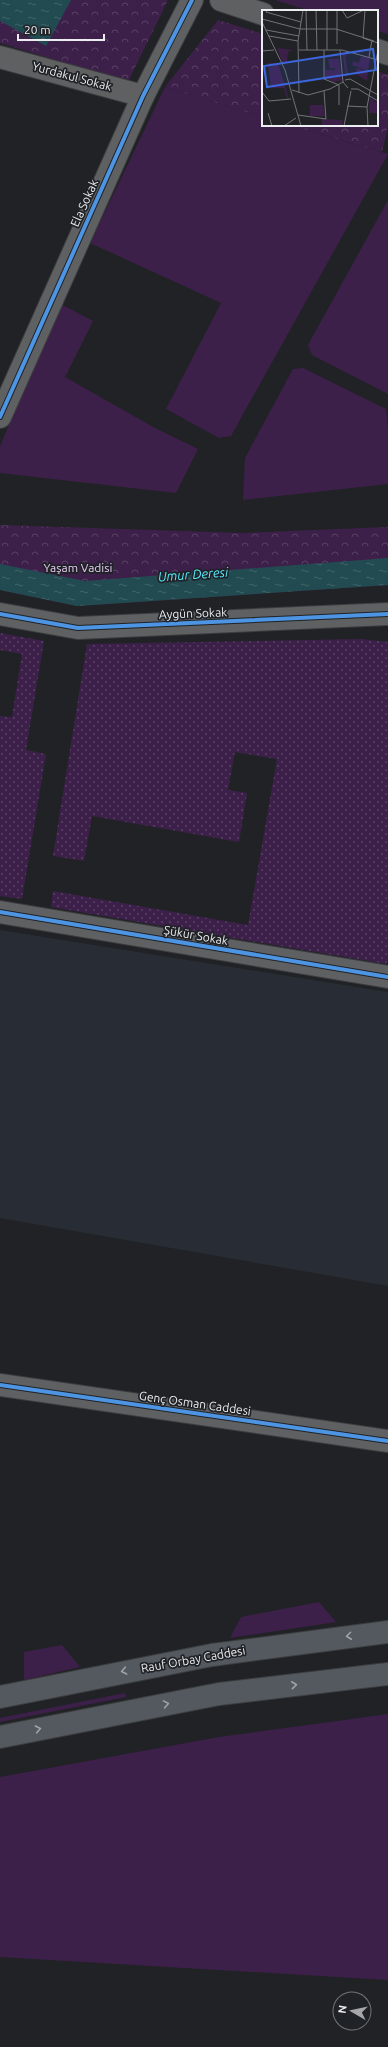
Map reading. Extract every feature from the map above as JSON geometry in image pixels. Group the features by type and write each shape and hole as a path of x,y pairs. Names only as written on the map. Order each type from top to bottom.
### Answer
{"main road":[{"name":"Rauf Orbay Caddesi","path":"0,1697 212,1655 388,1632"},
{"path":"0,1737 219,1694 388,1674"}],"street":[{"name":"Ela Sokak","path":"0,417 143,96 192,0"},
{"path":"221,0 262,14"},
{"path":"378,50 388,54"},
{"name":"Yurdakul Sokak","path":"0,57 143,96"},
{"name":"Aygün Sokak","path":"0,614 78,628 388,614"},
{"name":"Şükür Sokak","path":"0,912 388,977"},
{"name":"Genç Osman Caddesi","path":"0,1385 388,1441"}],"shaded area":[{"path":"0,930 388,992 388,1286 0,1218"}],"green space":[{"path":"0,0 168,0 128,82 0,43"},
{"path":"275,0 388,0 388,34 378,31 378,10 308,10"},
{"path":"218,20 262,34 262,117 165,87"},
{"path":"378,71 388,75 388,126 382,152 293,126 378,126"},
{"path":"165,87 262,117 262,126 293,126 388,154 231,436 219,438 166,409 221,303 90,243"},
{"path":"388,200 388,394 312,355 308,345"},
{"path":"61,304 93,321 65,377 155,428 198,449 176,493 0,473 0,446"},
{"path":"303,368 386,409 388,430 388,484 243,500 245,458 293,369"},
{"name":"Yaşam Vadisi","path":"0,525 244,533 388,527 388,585 77,606 0,590"},
{"path":"0,633 44,641 26,750 46,754 22,899 0,896 0,716 12,717 22,654 0,650"},
{"path":"361,639 388,642 388,960 386,964 51,907 53,891 248,925 277,759 235,752 228,790 247,793 239,842 92,816 84,861 53,856 87,644"},
{"path":"319,1602 336,1622 230,1638 241,1617"},
{"path":"62,1645 80,1667 24,1680 24,1652"},
{"path":"125,1693 126,1697 0,1722 0,1718"},
{"path":"388,1714 388,1980 0,1957 0,1777 219,1737"}],"water":[{"path":"0,0 71,0 46,46 0,21"},
{"name":"Umur Deresi","path":"388,558 388,585 77,606 0,590 0,564 85,581"}],"cycle path":[{"path":"0,417 143,96 192,0"},
{"path":"0,614 78,628 388,614"},
{"path":"0,912 388,977"},
{"path":"0,1385 388,1441"}]}
